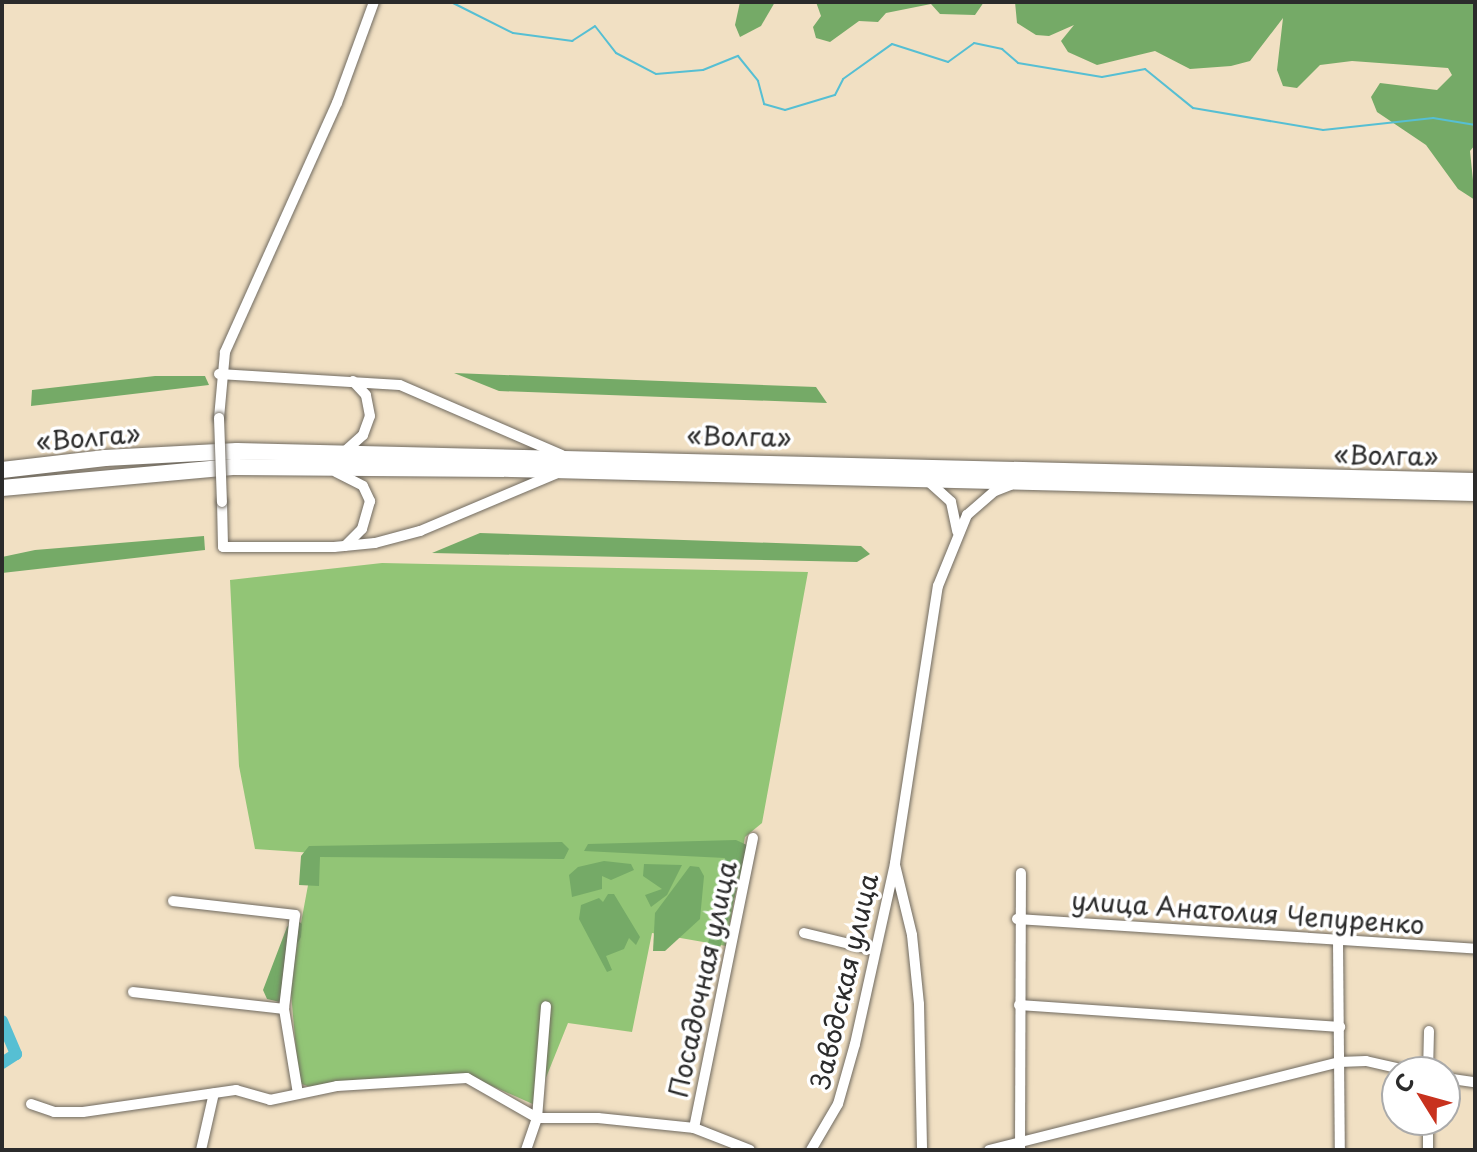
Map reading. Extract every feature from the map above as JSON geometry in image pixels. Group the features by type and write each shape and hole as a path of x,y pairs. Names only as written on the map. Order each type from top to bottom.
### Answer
{"highway":[{"name":"«Волга»","path":"2,470 134,456 343,453 928,481 1475,493"},
{"name":"«Волга»","path":"2,488 235,467 330,470 566,463 1475,481"}],"street":[{"path":"374,2 368,28 219,374 223,547 345,546 420,531 566,463"},
{"path":"219,374 400,385 566,463"},
{"path":"343,453 363,435 370,416 366,395 353,381"},
{"path":"330,470 354,478 370,501 362,529 345,546"},
{"path":"928,481 951,502 957,531"},
{"path":"957,531 978,503 1013,484"},
{"name":"Заводская улица","path":"811,1150 838,1104 875,950 895,863 933,603 957,531"},
{"name":"Посадочная улица","path":"694,1128 753,838"},
{"path":"895,863 912,935 919,1004 922,1150"},
{"path":"1020,1146 1017,919 1021,873"},
{"path":"173,901 295,915 284,1009 298,1094"},
{"name":"улица Анатолия Чепуренко","path":"1017,919 1475,949"},
{"path":"804,933 875,950"},
{"path":"1338,941 1340,1150"},
{"path":"133,992 284,1009"},
{"path":"1019,1005 1340,1027"},
{"path":"526,1150 537,1118 546,1006"},
{"path":"1428,1056 1429,1031"},
{"path":"989,1150 1020,1146 1339,1062 1366,1061 1381,1064"},
{"path":"31,1104 54,1112 83,1112 163,1104 236,1090 270,1100 337,1086 467,1078 537,1118 598,1118 694,1128 750,1150"},
{"path":"201,1150 214,1093"}],"green space":[{"path":"740,2 775,2 761,26 740,37 735,25"},
{"path":"816,2 984,2 975,15 940,14 931,4 886,13 878,22 859,21 830,42 816,38 813,27 821,16"},
{"path":"1015,2 1475,2 1475,145 1470,151 1475,200 1458,189 1426,145 1377,112 1371,97 1380,83 1437,90 1452,75 1448,68 1352,61 1320,65 1297,88 1283,86 1277,70 1283,18 1250,61 1231,66 1190,69 1155,51 1097,65 1068,52 1061,41 1074,25 1049,36 1036,35 1017,23"},
{"path":"454,373 816,387 827,403 499,391"},
{"path":"155,376 205,376 209,385 31,406 32,390"},
{"path":"480,533 861,546 870,554 857,562 432,553"},
{"path":"204,536 205,550 2,573 2,557 35,550"},
{"path":"382,563 808,572 762,823 745,837 726,946 652,933 632,1032 568,1023 535,1105 465,1074 310,1087 299,1083 290,982 314,853 255,849 239,766 230,580"},
{"path":"736,840 749,846 720,948 708,944 725,858 584,851 588,844"},
{"path":"562,842 569,849 564,859 320,857 319,886 299,885 301,856 309,846"},
{"path":"604,861 631,864 634,870 611,880 602,876 602,889 572,897 569,875 578,867"},
{"path":"644,864 682,865 667,895 651,907 645,895 662,889 643,876"},
{"path":"690,866 699,867 704,876 700,919 665,951 653,951 655,913"},
{"path":"608,894 614,894 640,937 636,945 629,938 624,949 606,956 612,970 607,972 579,919 581,905 599,898 603,902"},
{"path":"295,918 302,924 301,937 290,957 280,1002 267,999 263,990 287,927"}],"waterway":[{"path":"451,2 513,33 572,41 595,26 616,53 656,74 703,70 738,56 758,81 764,104 785,110 835,95 843,79 892,44 948,62 974,43 1002,49 1018,63 1102,77 1145,69 1193,108 1323,130 1433,118 1475,125"},
{"path":"2,1021 16,1054 2,1063"}]}
